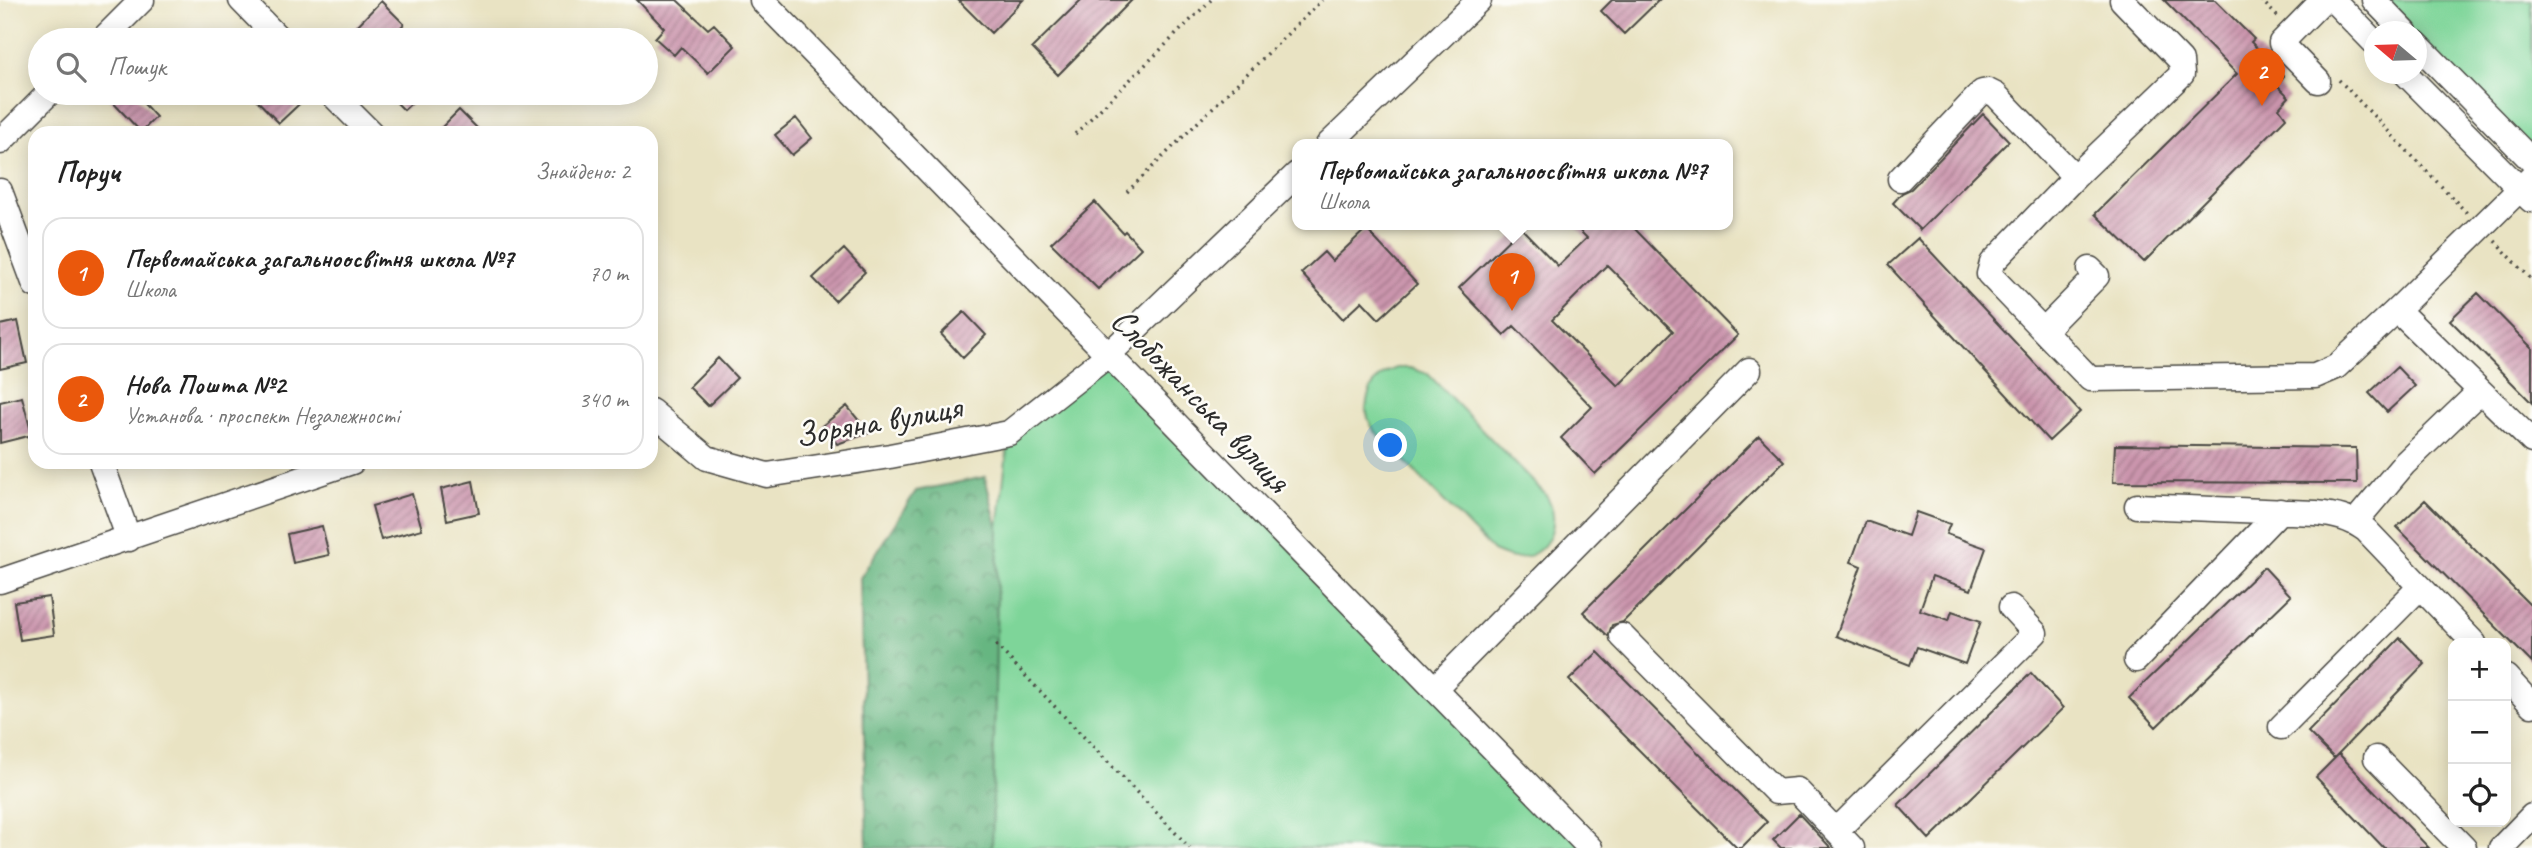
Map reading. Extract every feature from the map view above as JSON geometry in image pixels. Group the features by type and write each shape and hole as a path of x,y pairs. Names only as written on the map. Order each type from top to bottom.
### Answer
{"street":[{"path":"114,28 142,0"},
{"path":"241,0 268,28"},
{"name":"Слобожанська вулиця","path":"762,0 1590,848"},
{"path":"1334,139 1479,0"},
{"path":"2122,0 2181,61 2182,74 2075,177 1992,263 1989,274 2091,379 2315,376 2336,367 2482,228 2528,189 2417,84"},
{"path":"2323,0 2281,43 2324,76"},
{"path":"2333,0 2364,31"},
{"path":"2374,0 2394,21"},
{"path":"2427,53 2532,161"},
{"path":"1900,179 1982,92 1996,95 2075,177"},
{"path":"0,142 37,105"},
{"path":"343,105 364,126"},
{"name":"Зоряна вулиця","path":"658,417 707,458 767,475 890,456 1010,433 1108,355 1292,179"},
{"path":"0,191 28,266"},
{"path":"2044,330 2097,276 2090,270"},
{"path":"2397,310 2532,442"},
{"path":"1434,689 1749,370"},
{"path":"2355,522 2404,464 2480,391"},
{"path":"104,469 130,539"},
{"path":"0,581 332,469"},
{"path":"2137,506 2342,516 2366,530 2469,638"},
{"path":"2136,660 2280,511"},
{"path":"2281,727 2420,587"},
{"path":"1622,636 1776,792 1797,790 1844,840 2035,633 2011,607"},
{"path":"2511,682 2532,705"},
{"path":"2376,758 2464,848"},
{"path":"2501,848 2532,816"}],"path":[{"path":"1075,134 1211,0"},
{"path":"1127,192 1322,0"},
{"path":"2262,0 2292,32"},
{"path":"2324,76 2482,228 2532,280"},
{"path":"996,645 1190,848"}],"green space":[{"path":"2381,0 2532,0 2532,154 2427,47 2427,21 2402,21"},
{"path":"1108,355 1590,848 992,848 998,529 1009,433"},
{"path":"1397,368 1410,368 1428,374 1546,495 1551,505 1553,527 1550,537 1536,552 1526,557 1514,558 1493,551 1374,430 1367,411 1369,393 1379,378"},
{"path":"985,477 998,529 992,848 867,848 860,578 916,491"}],"building":[{"path":"637,0 677,0 708,29 714,24 735,46 708,73 681,47 674,55 658,41 658,35 664,28"},
{"path":"958,0 1023,0 991,33"},
{"path":"1081,0 1132,0 1058,75 1032,48"},
{"path":"1612,0 1659,0 1624,34 1601,11"},
{"path":"2164,0 2215,0 2254,39 2251,42 2284,76 2277,85 2289,97 2279,108 2286,118 2144,262 2095,214 2237,74"},
{"path":"381,1 404,24 400,28 355,28"},
{"path":"115,105 145,105 156,117 147,126 135,126"},
{"path":"262,105 298,105 279,123"},
{"path":"459,110 475,126 443,126"},
{"path":"1983,114 2009,141 1920,230 1893,203 1902,193 1911,189"},
{"path":"796,118 812,138 792,155 775,135"},
{"path":"1095,202 1123,233 1125,231 1141,248 1098,289 1051,243"},
{"path":"1367,230 1417,284 1379,319 1362,301 1343,319 1301,273 1324,252 1332,261"},
{"path":"1519,230 1523,230 1558,266 1587,238 1579,230 1636,230 1738,335 1595,474 1561,438 1592,407 1514,326 1504,335 1459,288","holes":["1607,265 1673,331 1618,386 1552,320"]},
{"path":"1918,238 2080,412 2049,441 1888,265"},
{"path":"844,249 865,272 835,301 813,278"},
{"path":"2478,293 2532,348 2532,403 2450,320"},
{"path":"964,312 986,335 963,358 941,334"},
{"path":"18,321 27,363 0,369 0,325"},
{"path":"718,358 737,378 708,406 689,387"},
{"path":"2397,367 2415,386 2387,412 2369,393"},
{"path":"22,397 28,420 28,436 0,443 0,402"},
{"path":"847,406 869,433 837,444 822,426"},
{"path":"1759,436 1784,461 1623,622 1612,625 1608,636 1583,612"},
{"path":"2115,445 2356,448 2357,483 2113,482"},
{"path":"473,481 479,513 447,520 441,489"},
{"path":"412,494 422,529 381,540 372,506"},
{"path":"2425,500 2532,607 2532,663 2511,642 2511,638 2507,638 2397,527"},
{"path":"1916,512 1950,524 1946,534 1986,548 1971,590 1932,576 1920,610 1949,620 1952,611 1981,621 1965,664 1917,647 1910,665 1836,636 1861,566 1851,562 1866,521 1908,536"},
{"path":"322,526 329,555 293,563 287,534"},
{"path":"2264,567 2291,596 2156,727 2129,698"},
{"path":"49,597 54,635 20,640 14,602"},
{"path":"2400,638 2425,664 2334,758 2308,732"},
{"path":"1598,652 1767,822 1741,848 1737,848 1569,680"},
{"path":"2031,673 2063,708 1929,839 1898,805"},
{"path":"2339,754 2429,848 2384,848 2316,777"},
{"path":"1799,814 1831,848 1781,848 1773,840"}],"place":[{"name":"Нова Пошта №2","path":"2262,106"},
{"name":"Первомайська загальноосвітня школа №7","path":"1512,311"}]}
